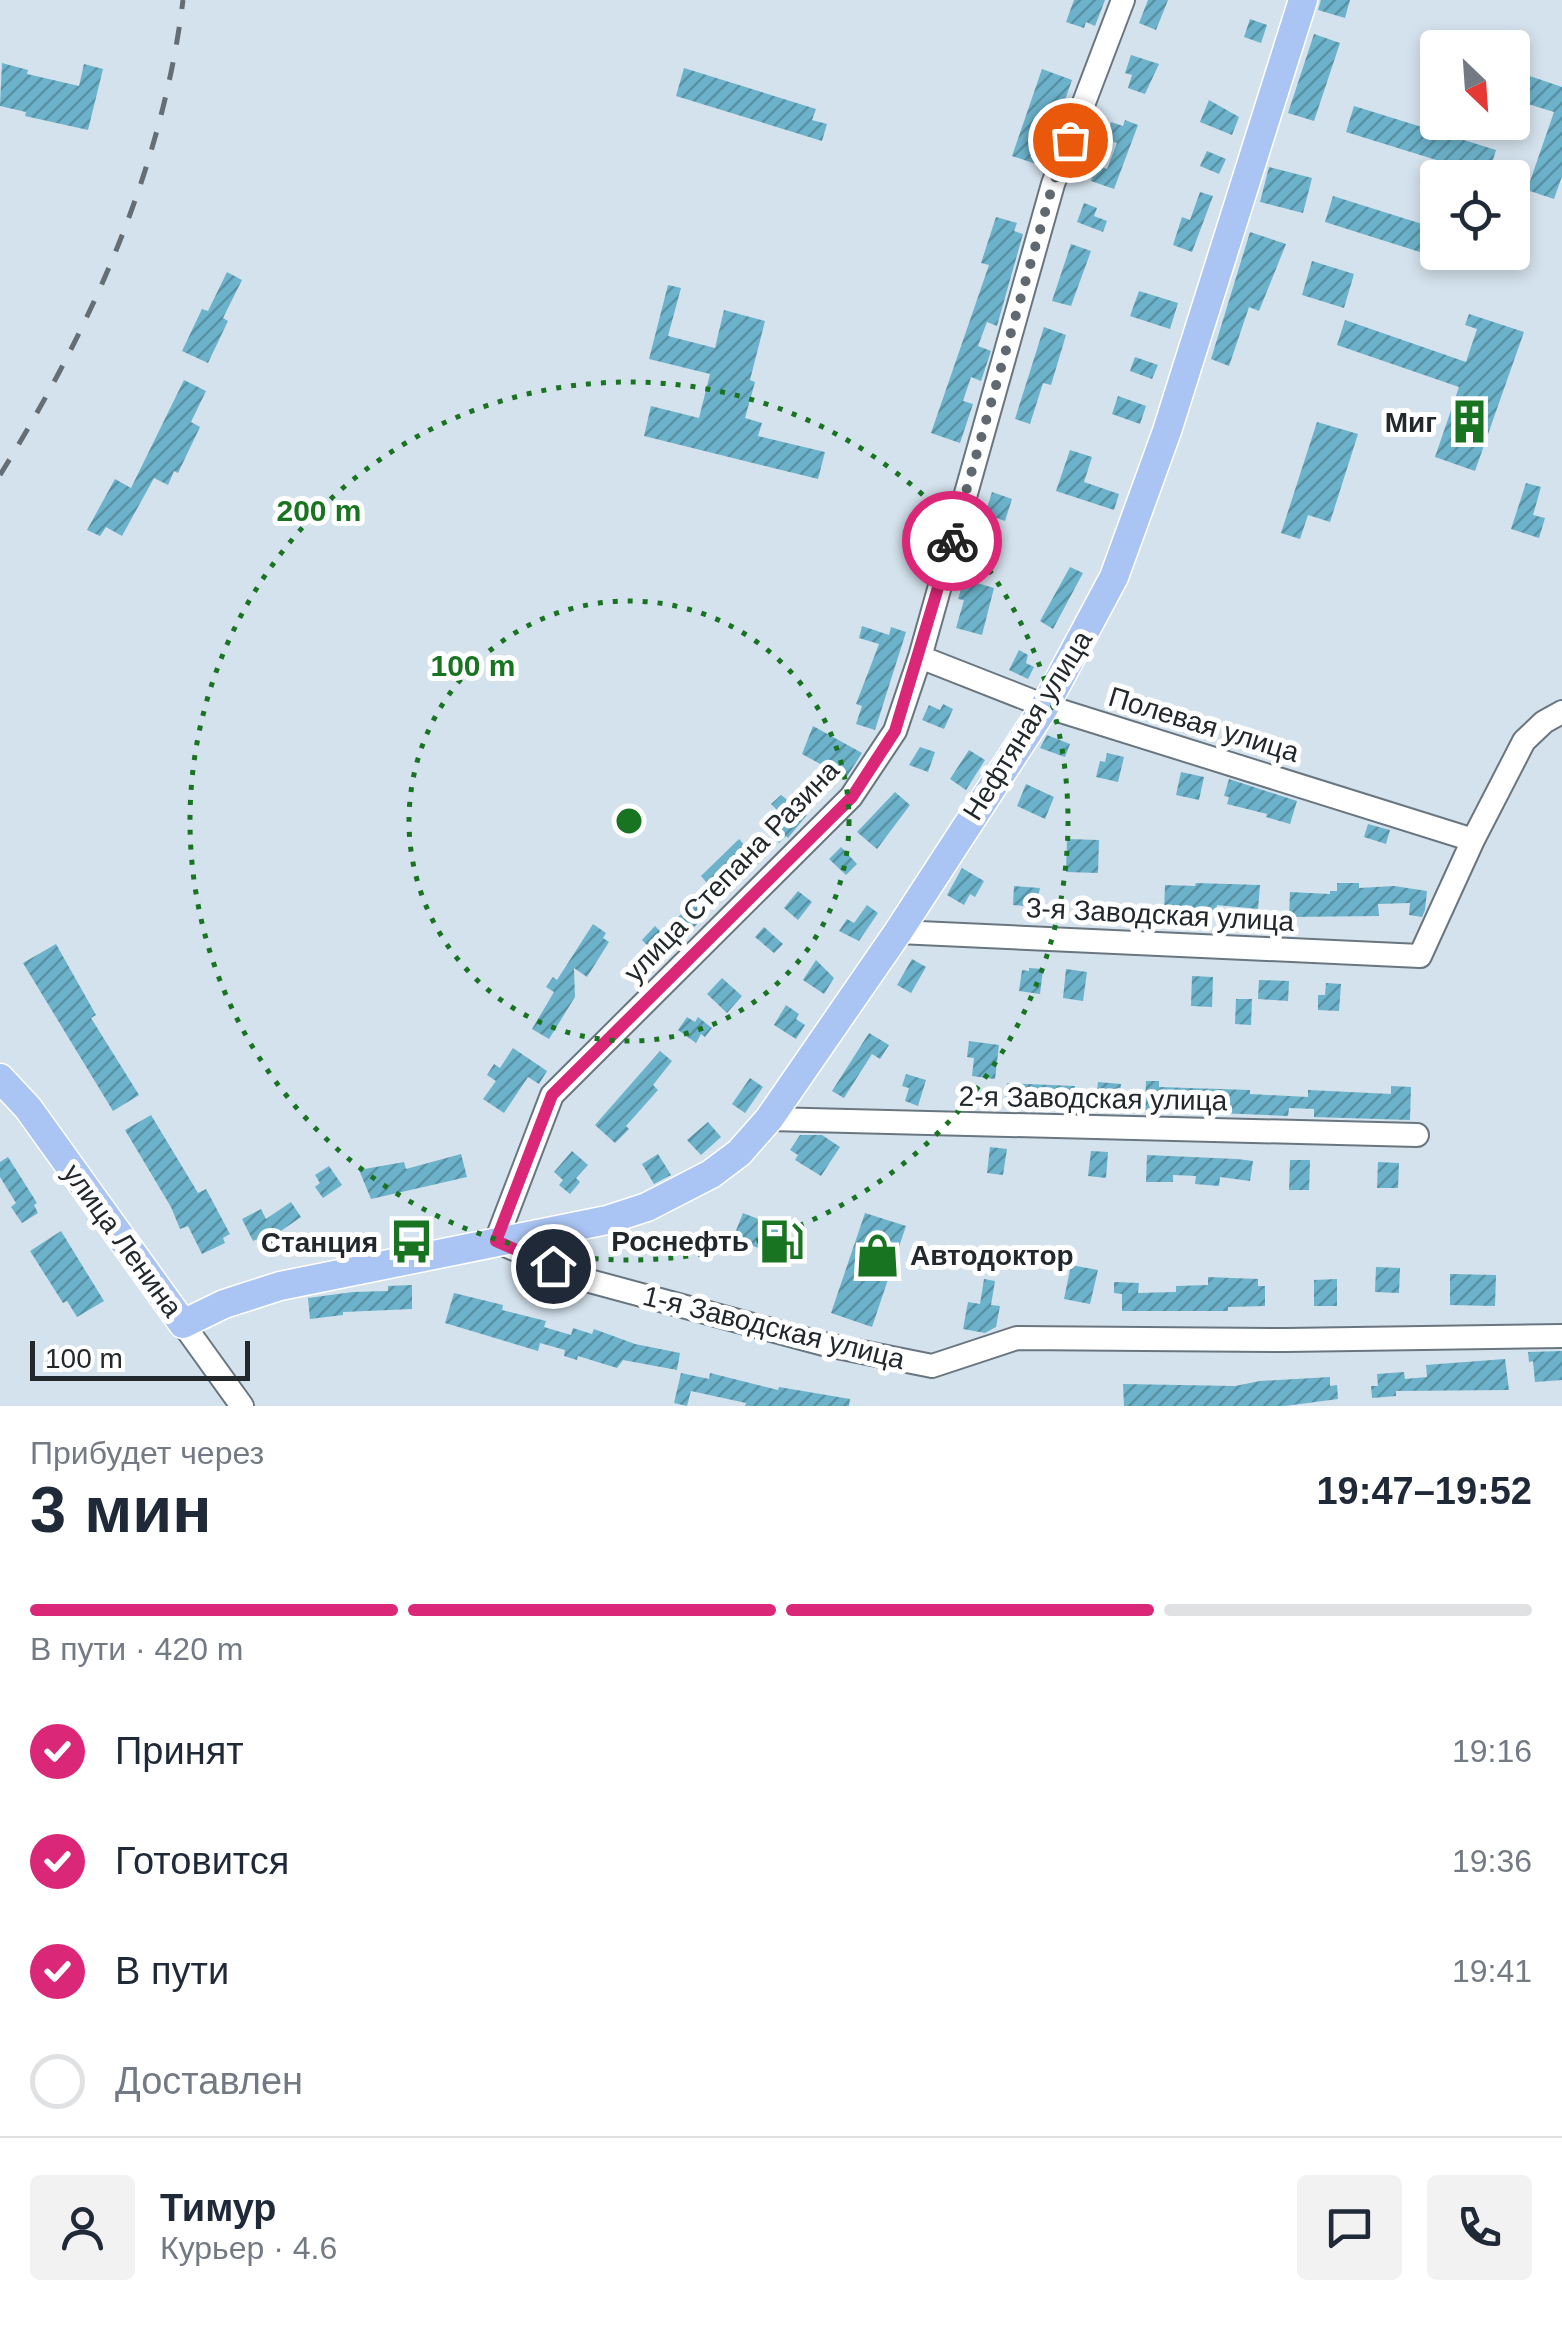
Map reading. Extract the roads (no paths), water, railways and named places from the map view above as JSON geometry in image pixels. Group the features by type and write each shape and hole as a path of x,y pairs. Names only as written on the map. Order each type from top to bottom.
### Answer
{"main road":[{"name":"Нефтяная улица","path":"496,1241 607,1220 647,1207 711,1174 739,1153 769,1120 898,932 1045,706 1114,577 1133,529 1304,0"},
{"name":"улица Ленина","path":"0,1078 28,1108 183,1324"},
{"path":"183,1324 224,1304 280,1286 496,1241"}],"street":[{"name":"улица Степана Разина","path":"496,1241 552,1095 852,797 895,731 920,657 1053,184 1122,0"},
{"name":"Полевая улица","path":"920,657 1045,706 1472,840"},
{"path":"1472,840 1524,741 1562,712"},
{"name":"3-я Заводская улица","path":"898,932 1420,956 1472,840"},
{"name":"2-я Заводская улица","path":"769,1120 1416,1136"},
{"name":"1-я Заводская улица","path":"496,1241 582,1279 827,1344 932,1366 1017,1338 1562,1336"},
{"name":"улица Ленина","path":"183,1324 242,1406"}],"railway":[{"path":"0,475 64,364 117,247 158,126 183,0"}],"place":[{"name":"Миг","path":"1470,422"},
{"name":"Роснефть","path":"782,1241"},
{"name":"Станция","path":"411,1242"},
{"name":"Автодоктор","path":"877,1255"}]}
